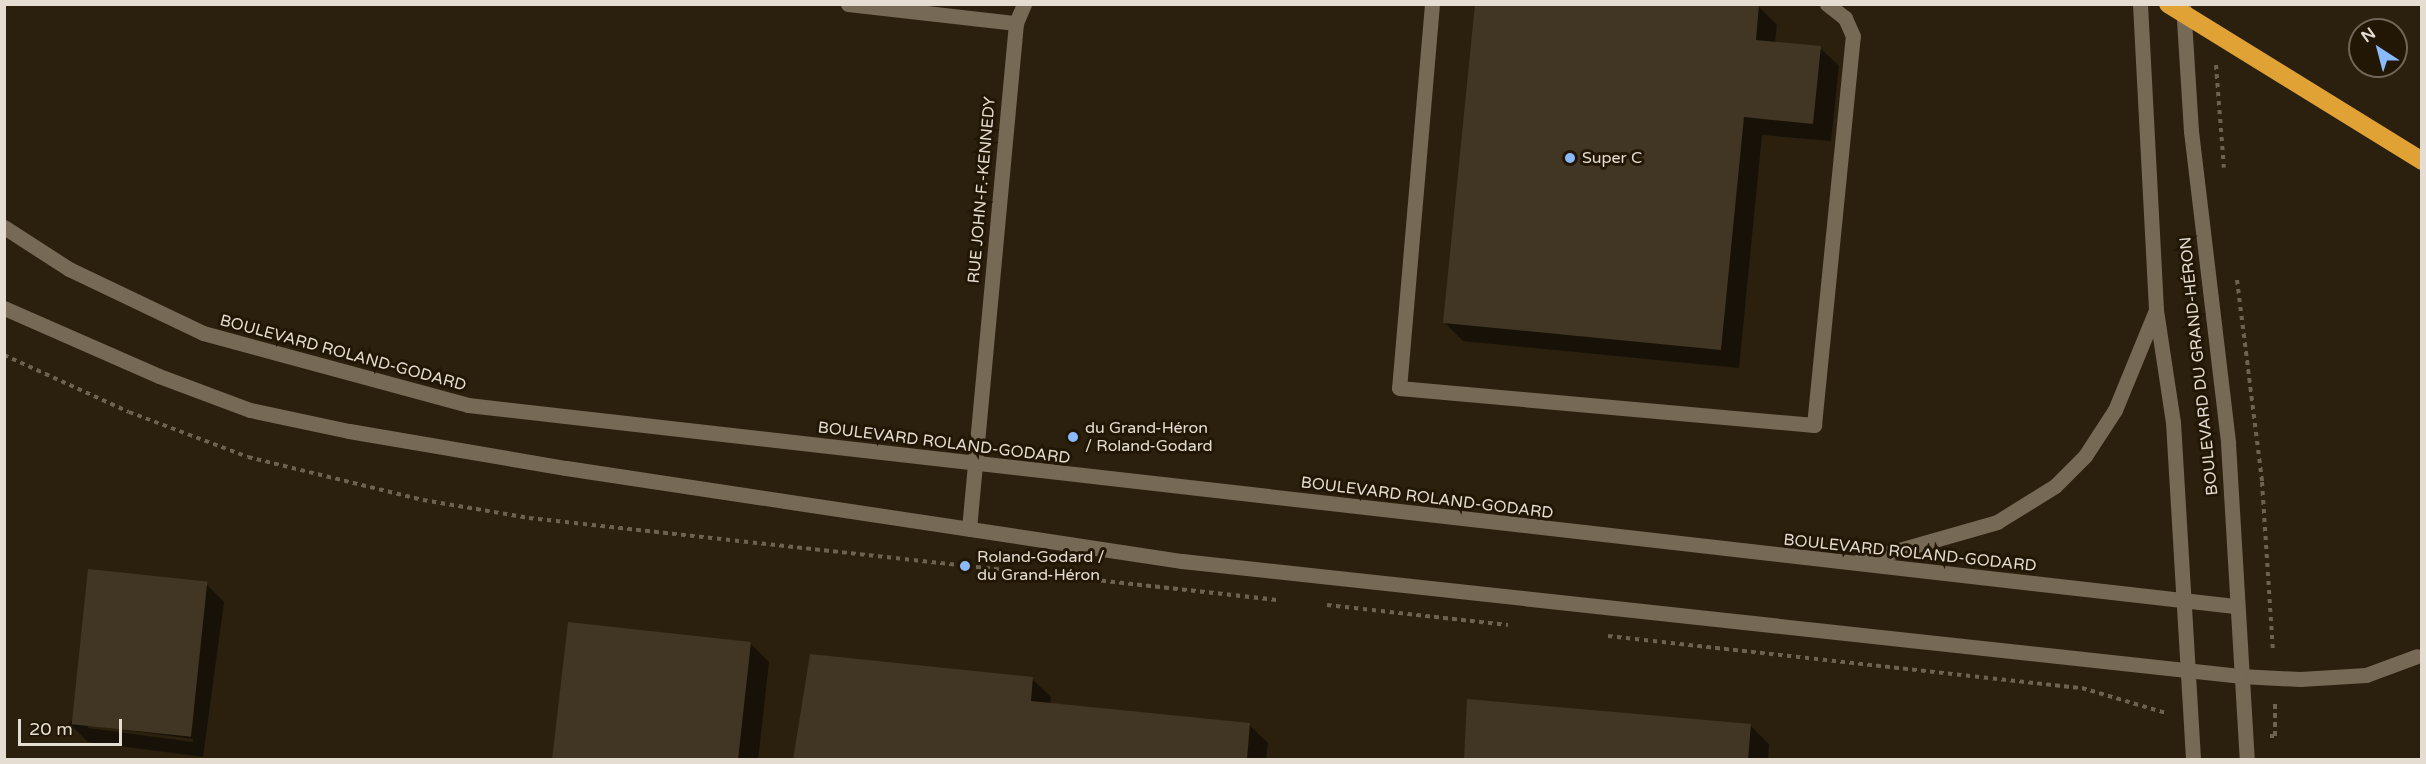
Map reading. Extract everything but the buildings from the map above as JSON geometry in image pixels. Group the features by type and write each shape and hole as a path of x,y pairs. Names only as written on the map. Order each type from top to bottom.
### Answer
{"highway":[{"path":"2168,4 2421,162"}],"street":[{"path":"848,4 1016,23"},
{"name":"RUE JOHN-F.-KENNEDY","path":"969,529 1016,23 1024,4"},
{"path":"1432,4 1399,388 1814,425 1853,36 1845,18 1827,4"},
{"name":"BOULEVARD DU GRAND-HÉRON","path":"2140,4 2156,310 2173,422 2193,759"},
{"name":"BOULEVARD DU GRAND-HÉRON","path":"2183,4 2191,130 2228,443 2235,606 2247,759"},
{"name":"BOULEVARD ROLAND-GODARD","path":"4,227 69,269 203,333 468,405 2183,602 2235,606"},
{"path":"4,308 159,376 261,412 566,468 1182,561 2240,676 2300,679 2366,675 2417,656"},
{"path":"1849,564 1997,522 2055,486 2085,456 2115,410 2156,310"}],"path":[{"path":"2215,52 2222,147"},
{"path":"4,355 129,412 248,458 423,500 529,518 1280,600"},
{"path":"1315,604 1511,625"},
{"path":"1631,638 2082,688 2138,705"},
{"path":"2276,716 2276,736"}],"place":[{"name":"Super C","path":"1570,158"},
{"name":"du Grand-Héron / Roland-Godard","path":"1073,437"},
{"name":"Roland-Godard / du Grand-Héron","path":"965,566"}]}
